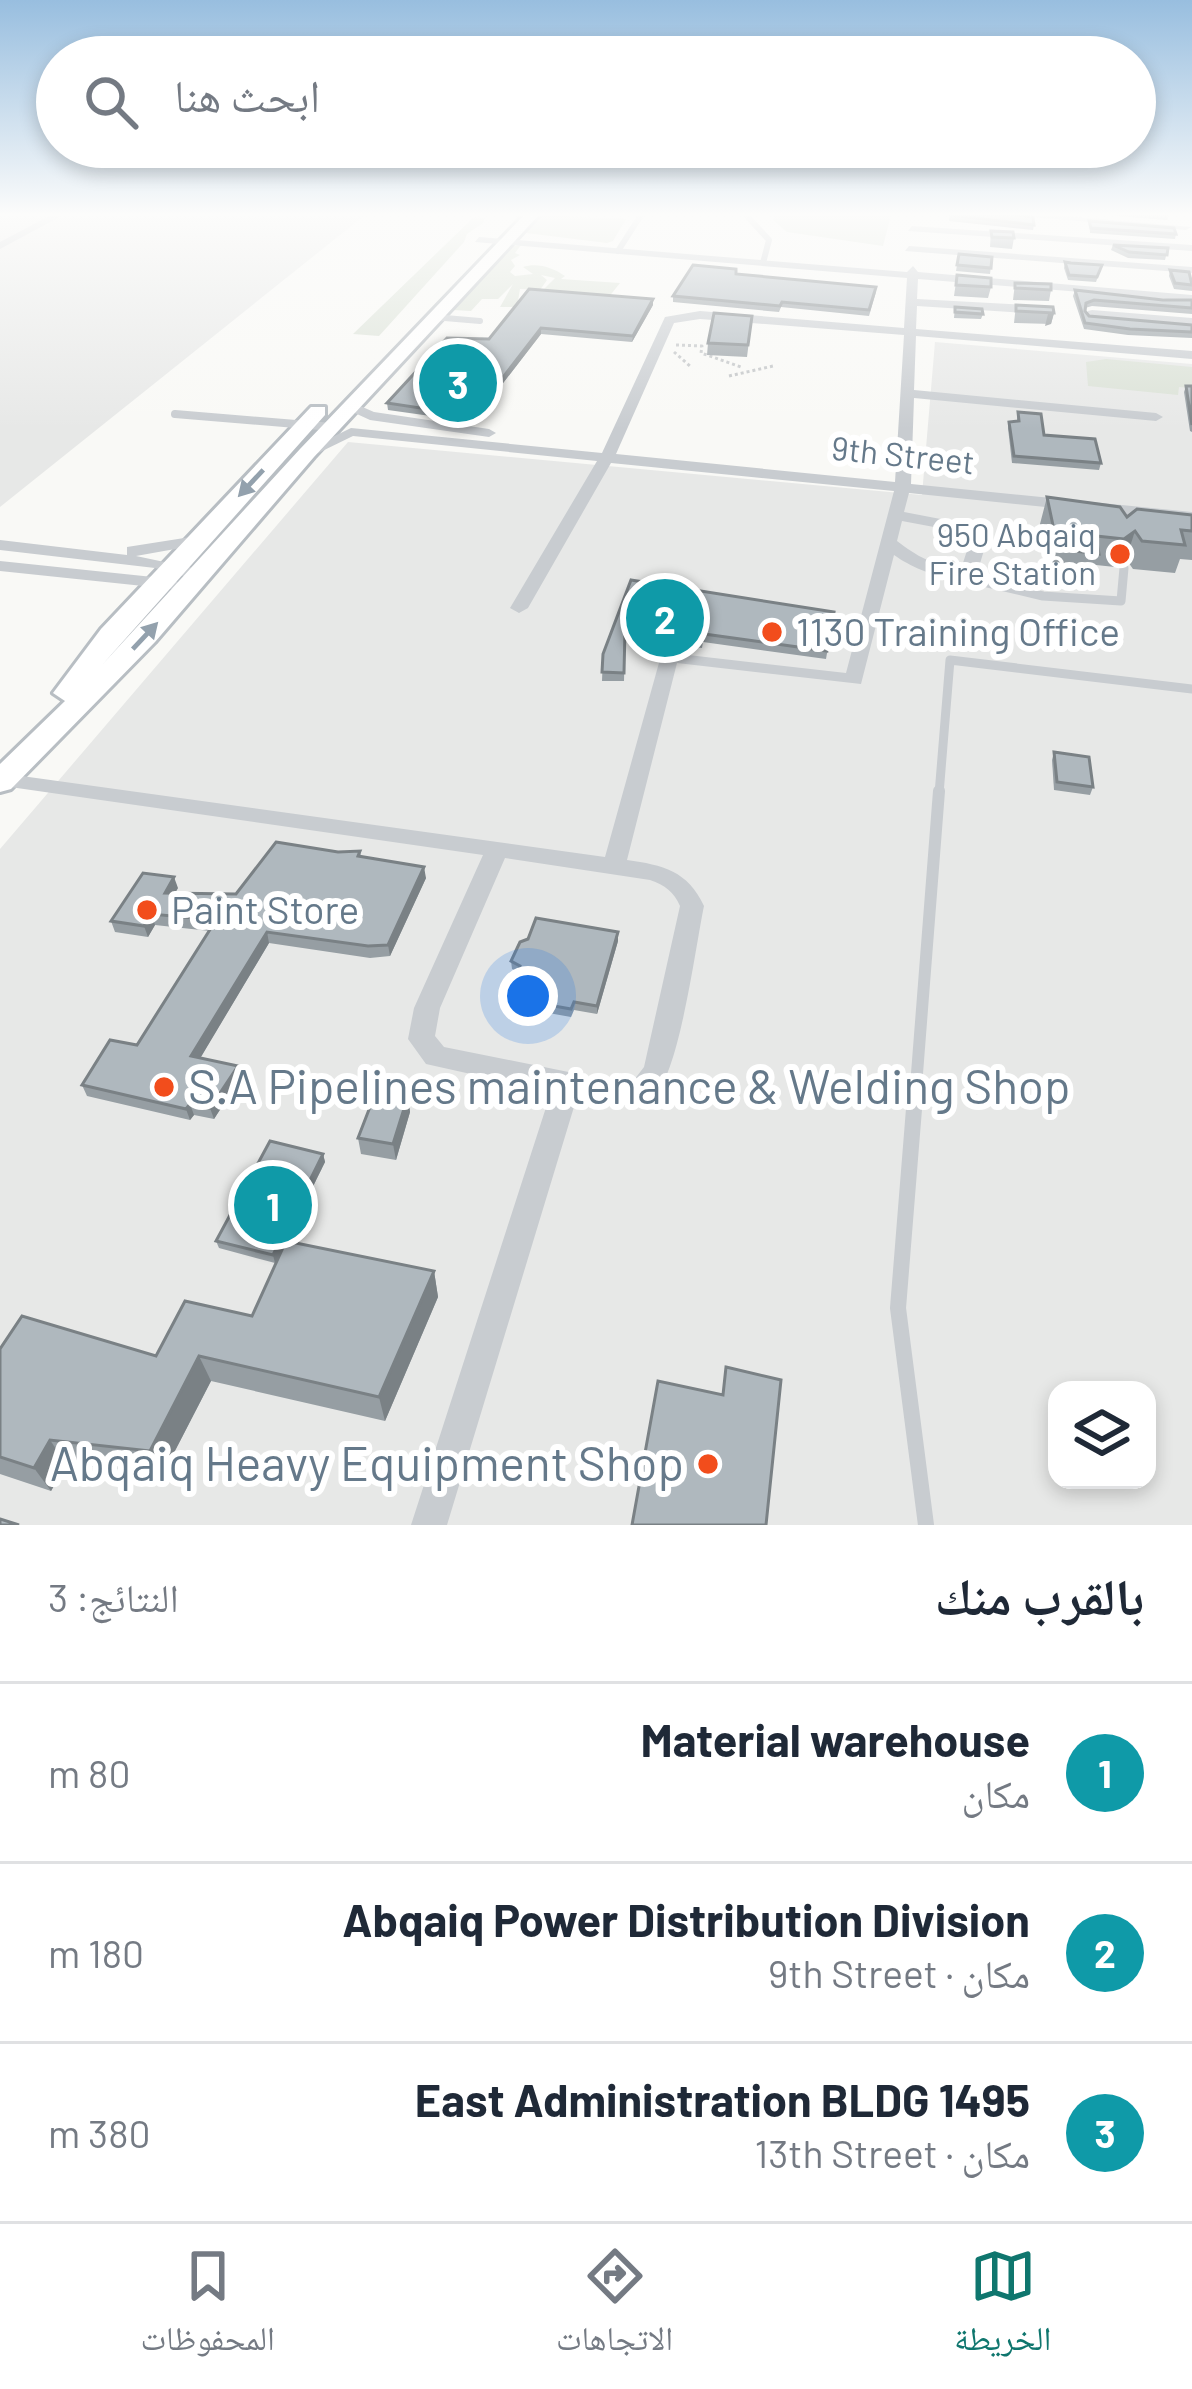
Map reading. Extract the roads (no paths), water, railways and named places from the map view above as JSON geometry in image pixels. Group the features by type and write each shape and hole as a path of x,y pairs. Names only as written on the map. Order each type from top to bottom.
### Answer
{"street":[{"path":"1,780 110,635 305,425 445,286"},
{"path":"1,780 195,580 457,286"},
{"path":"614,866 669,656 854,680 903,485 913,286"},
{"path":"1003,286 1005,308"},
{"path":"1057,286 1192,294"},
{"path":"1126,286 1192,294"},
{"path":"912,302 1049,310"},
{"path":"1092,314 1192,322"},
{"path":"519,608 608,455 669,320 700,315 1192,356"},
{"path":"908,393 1156,417"},
{"path":"351,406 370,416 547,441 608,455"},
{"path":"307,454 351,432 608,455"},
{"name":"9th Street","path":"608,455 903,485 1115,515 1192,517"},
{"path":"889,543 922,568 946,574 969,571 980,537 971,529 896,515"},
{"path":"2,545 142,551 197,541"},
{"path":"2,545 195,580"},
{"path":"0,566 166,575"},
{"path":"1,780 614,866 674,878 686,888 692,906 657,1072 642,1090 618,1094 436,1056 422,1039 427,1008 496,850"},
{"path":"429,1525 568,1084"}],"lane":[{"path":"433,317 480,321"},
{"path":"175,414 332,427"},
{"path":"946,574 1043,596 1121,601 1124,568"},
{"path":"926,1525 898,1308 950,660 1192,689"}],"place":[{"name":"1495 East Administration BLDG","path":"458,383"},
{"name":"950 Abqaiq Fire Station","path":"1120,554"},
{"name":"Abqaiq Power Distribution Division","path":"665,618"},
{"name":"1130 Training Office","path":"772,632"},
{"name":"Paint Store","path":"147,910"},
{"name":"S.A Pipelines maintenance & Welding Shop","path":"164,1087"},
{"name":"Material warehouse","path":"273,1205"},
{"name":"Abqaiq Heavy Equipment Shop","path":"708,1464"}]}
